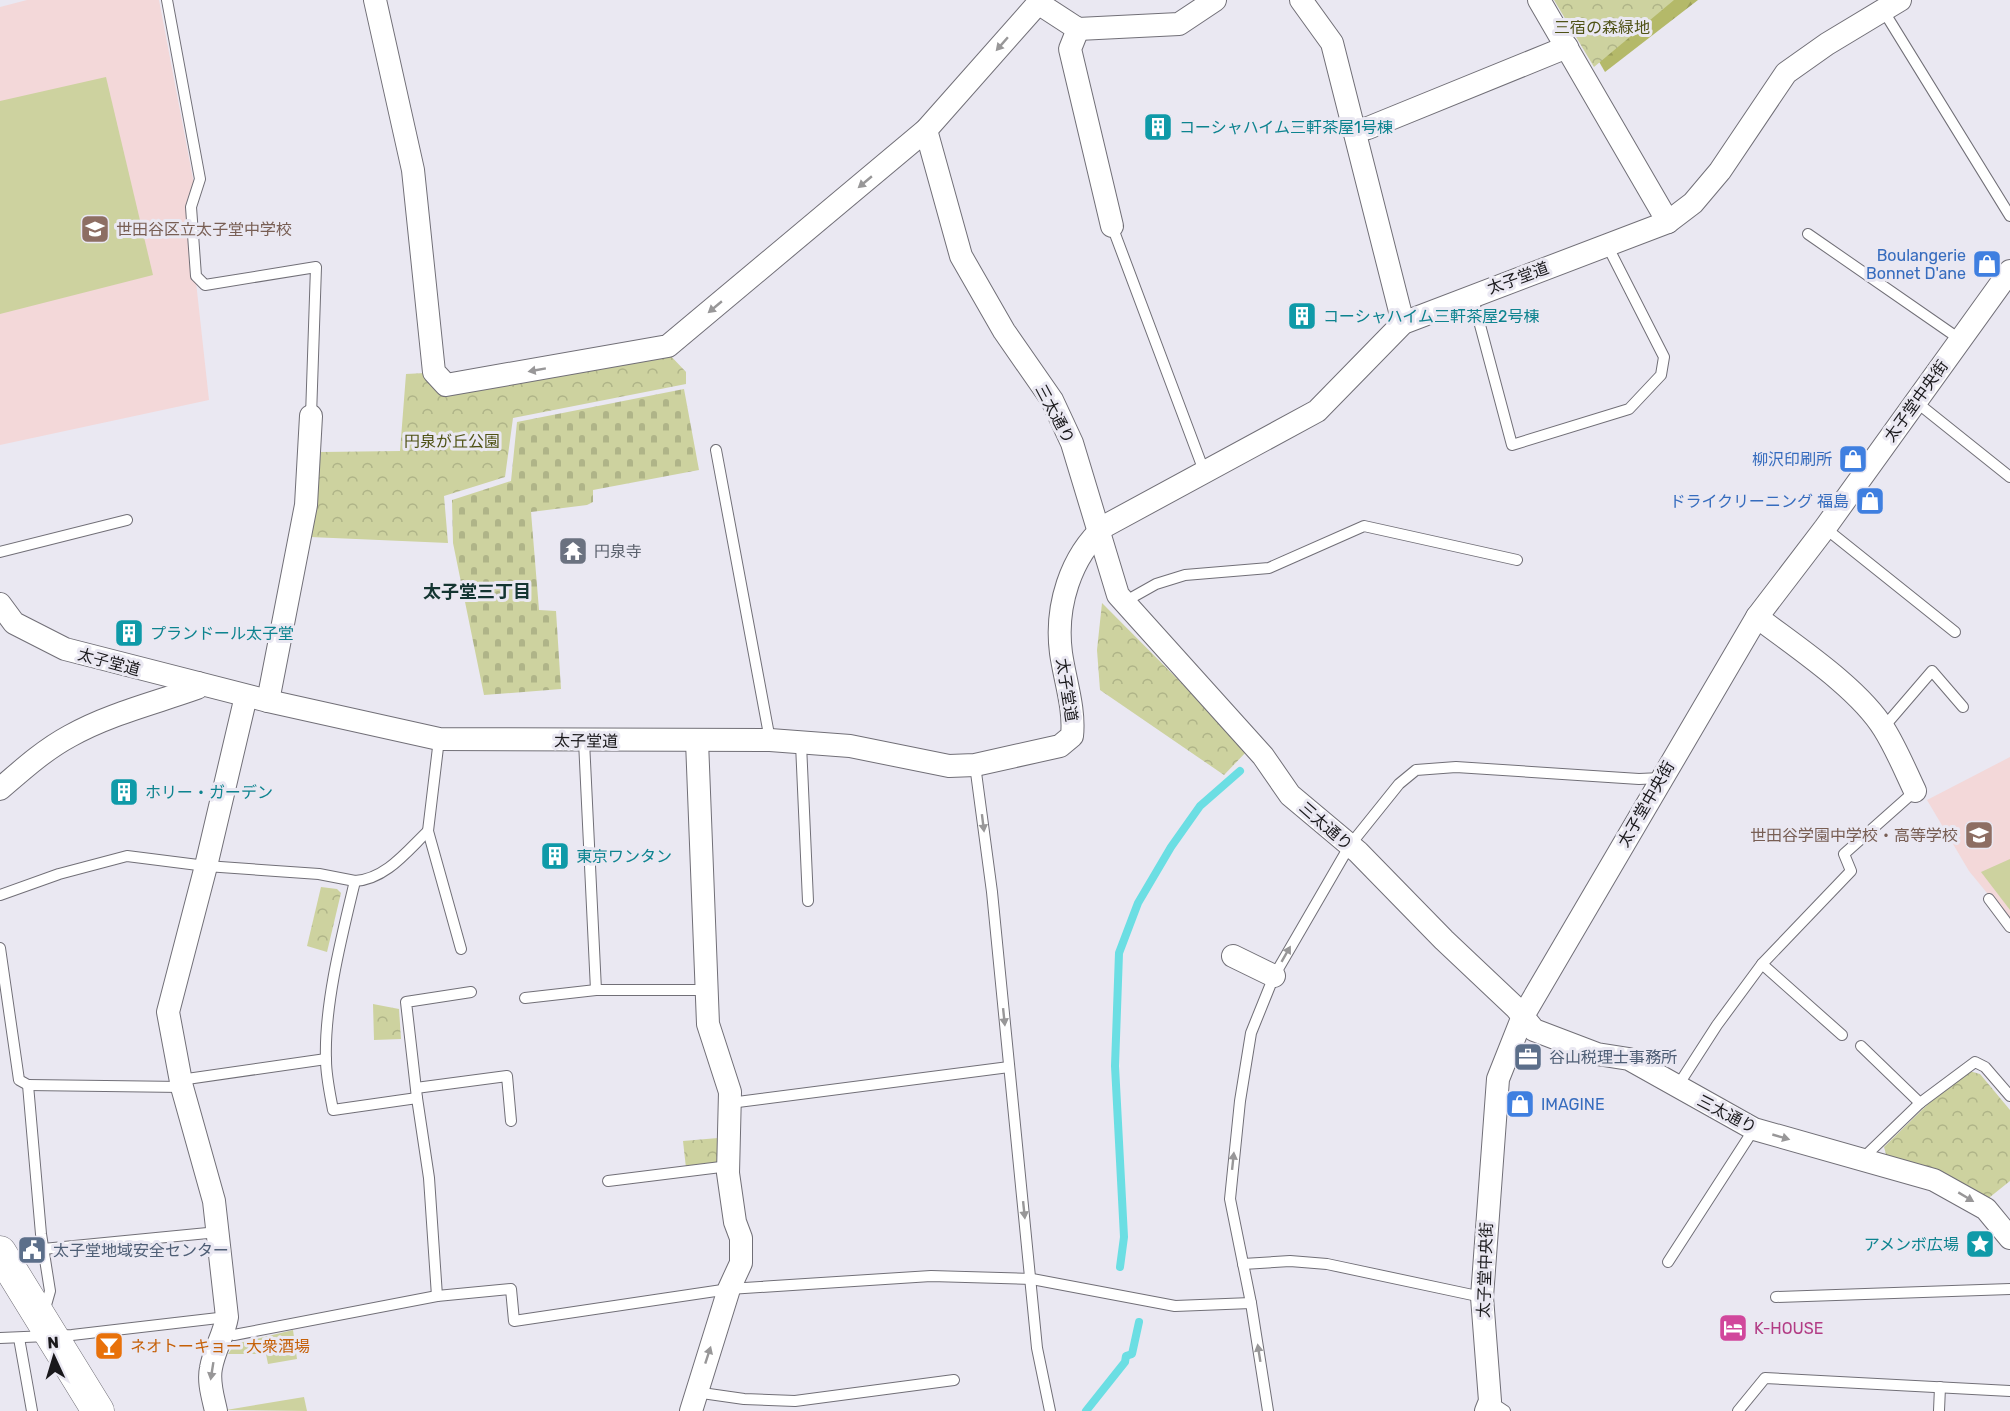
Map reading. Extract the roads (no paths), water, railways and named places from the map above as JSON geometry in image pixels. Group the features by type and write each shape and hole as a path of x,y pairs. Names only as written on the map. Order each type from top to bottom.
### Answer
{"street":[{"path":"375,0 413,170 434,372 446,385 668,346 926,130 1040,2 1077,29 1179,24 1215,0"},
{"path":"1301,0 1332,44 1403,323"},
{"path":"1539,0 1668,222"},
{"name":"太子堂道","path":"0,604 7,625 65,649 246,696 439,739 770,740 850,746 949,766 975,765 1060,746 1072,736 1074,722 1061,652 1061,607 1080,552 1097,533 1126,513 1258,445 1317,411 1403,323 1668,222 1694,203 1720,171 1786,73 1891,5"},
{"path":"1077,29 1070,49 1112,226"},
{"path":"1354,131 1368,128 1567,47"},
{"name":"三太通り","path":"926,130 961,256 1004,331 1052,400 1072,443 1114,586 1124,603 1263,756 1290,795 1350,845 1443,940 1523,1016 1534,1030 1597,1054 1629,1059 1754,1129 1934,1180 1986,1209 2009,1236"},
{"name":"太子堂中央街","path":"1494,1408 1482,1298 1498,1079 1523,1016 1757,617 1826,528 2010,271"},
{"path":"268,701 306,505 311,416"},
{"path":"1757,617 1822,666 1867,708 1884,728 1915,791"},
{"path":"0,789 44,752 71,735 118,715 197,688 198,684"},
{"path":"216,1411 210,1383 211,1368 226,1324 218,1232 214,1201 181,1083 168,1012 206,866 246,696"},
{"path":"693,1402 729,1289 741,1263 741,1238 731,1198 730,1092 708,1024 697,741"},
{"path":"1233,956 1275,976"},
{"path":"0,1252 37,1332 98,1411"}],"lane":[{"path":"167,0 200,179 191,207 195,276 206,285 316,267 311,416"},
{"path":"1891,5 2010,216"},
{"path":"1112,226 1204,471"},
{"path":"1808,234 1961,340"},
{"path":"1472,295 1512,446 1629,409 1661,375 1664,357 1607,245"},
{"path":"1915,401 2010,477"},
{"path":"716,450 770,740"},
{"path":"0,552 127,520"},
{"path":"1124,603 1138,592 1185,575 1269,568 1364,526 1517,560"},
{"path":"1826,528 1955,632"},
{"path":"1884,728 1932,670 1963,707"},
{"path":"439,739 428,831 461,949"},
{"path":"584,741 596,990"},
{"path":"801,744 808,901"},
{"path":"975,765 992,892 1032,1278 1037,1348 1050,1411"},
{"path":"1268,1411 1251,1303 1230,1199 1240,1101 1251,1033 1275,976 1350,845 1399,784 1416,770 1456,767 1639,779 1662,778"},
{"path":"1677,1087 1717,1025 1762,964 1851,871 1844,854 1915,791"},
{"path":"0,895 59,874 127,856 206,866 319,874 355,881 371,880 428,831"},
{"path":"355,881 341,939 326,1059 333,1110 507,1076 511,1120"},
{"path":"1989,899 2010,927"},
{"path":"0,948 19,1080 28,1085 181,1083 326,1059"},
{"path":"1762,964 1842,1035"},
{"path":"525,998 596,990 706,990"},
{"path":"437,1296 429,1178 406,1002 471,992"},
{"path":"1861,1046 1920,1103"},
{"path":"1861,1160 1920,1103 1974,1062 1985,1067 2010,1096"},
{"path":"730,1103 1009,1067"},
{"path":"28,1085 43,1249 50,1291 37,1332 32,1411"},
{"path":"1668,1262 1754,1129"},
{"path":"608,1181 729,1166"},
{"path":"43,1249 218,1232"},
{"path":"1243,1264 1290,1261 1327,1264 1482,1298"},
{"path":"0,1338 37,1332 226,1324 234,1335 437,1296 511,1289 514,1321 729,1289 931,1276 1032,1278 1175,1306 1251,1303"},
{"path":"1776,1297 2010,1289"},
{"path":"1738,1411 1765,1378 2010,1391"},
{"path":"693,1402 744,1399 795,1401 954,1380"},
{"path":"1939,1411 1940,1387"}],"waterway":[{"path":"1120,1267 1124,1237 1115,1066 1119,953 1138,903 1171,847 1200,806 1240,771"},
{"path":"1086,1411 1125,1362 1126,1356 1132,1354 1139,1322"}],"place":[{"name":"コーシャハイム三軒茶屋1号棟","path":"1158,127"},
{"name":"世田谷区立太子堂中学校","path":"95,229"},
{"name":"Boulangerie Bonnet D'ane","path":"1987,264"},
{"name":"コーシャハイム三軒茶屋2号棟","path":"1302,316"},
{"name":"柳沢印刷所","path":"1853,459"},
{"name":"ドライクリーニング 福島","path":"1870,501"},
{"name":"円泉寺","path":"573,551"},
{"name":"プランドール太子堂","path":"129,633"},
{"name":"ホリー・ガーデン","path":"124,792"},
{"name":"世田谷学園中学校・高等学校","path":"1979,835"},
{"name":"東京ワンタン","path":"555,856"},
{"name":"谷山税理士事務所","path":"1528,1057"},
{"name":"IMAGINE","path":"1520,1104"},
{"name":"アメンボ広場","path":"1980,1244"},
{"name":"太子堂地域安全センター","path":"32,1250"},
{"name":"K-HOUSE","path":"1733,1328"},
{"name":"ネオトーキョー 大衆酒場","path":"109,1346"}],"district":[{"name":"太子堂三丁目","path":"477,592"}],"park label":[{"name":"三宿の森緑地","path":"1602,27"},
{"name":"円泉が丘公園","path":"452,441"}]}
